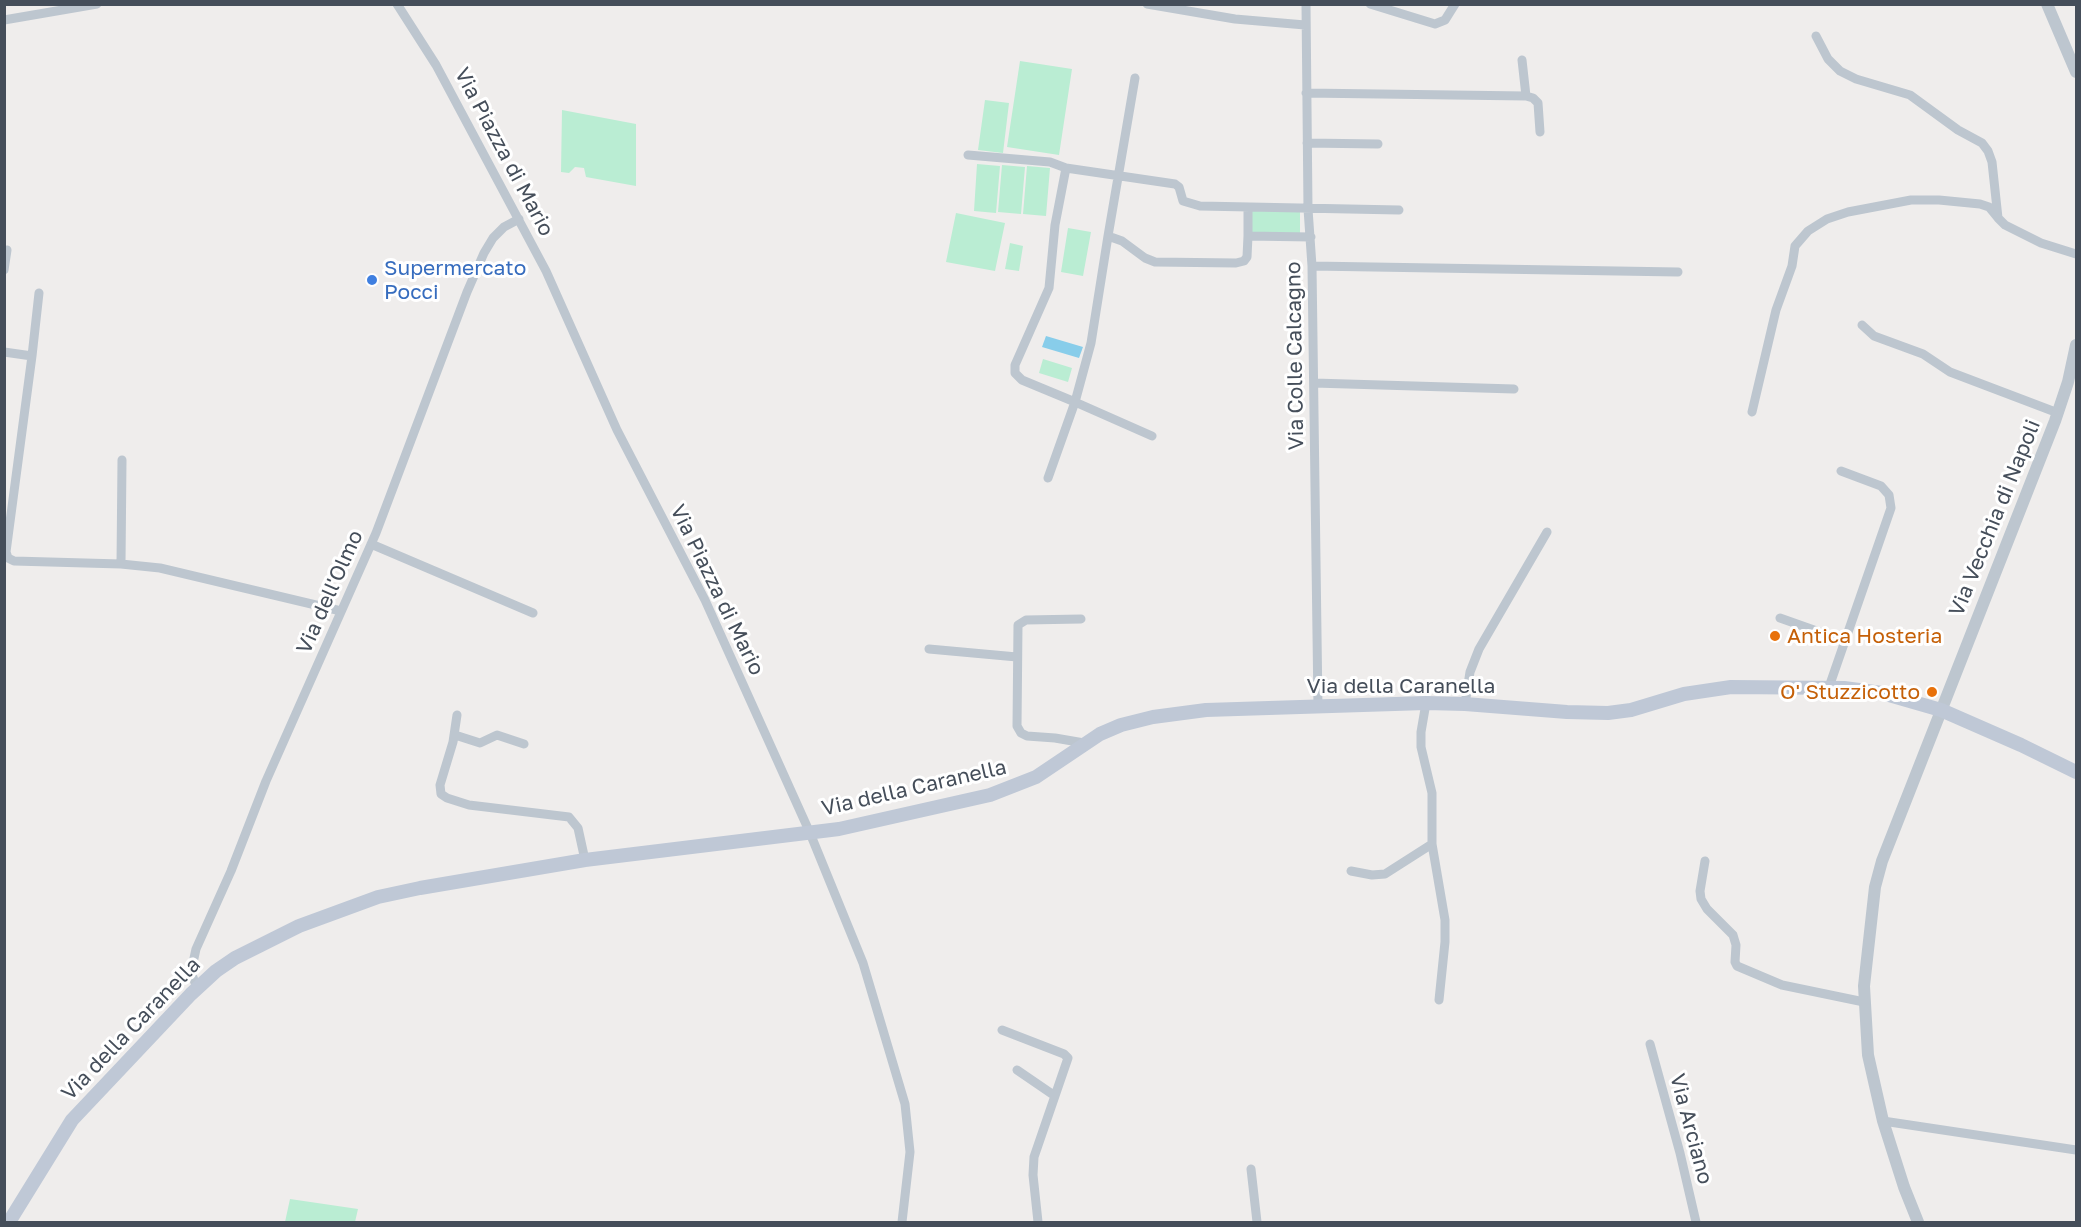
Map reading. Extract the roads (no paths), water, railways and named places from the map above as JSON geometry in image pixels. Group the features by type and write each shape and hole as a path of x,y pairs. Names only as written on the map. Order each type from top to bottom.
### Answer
{"main road":[{"name":"Via della Caranella","path":"9,1222 72,1120 197,988 225,964 308,922 353,905 406,891 585,860 860,825 1004,791 1042,773 1084,743 1115,727 1179,713 1426,703 1567,712 1613,712 1636,709 1684,694 1719,688 1829,687 1876,692 1941,710 2076,772"}],"street":[{"path":"4,20 97,4"},
{"name":"Via Piazza di Mario","path":"397,4 436,65 555,290 617,430 705,600 810,833 863,963 905,1104 910,1152 902,1222"},
{"path":"1147,4 1235,19 1305,25"},
{"name":"Via Colle Calcagno","path":"1306,4 1306,143 1312,266 1318,707"},
{"path":"1370,4 1435,24 1445,20 1455,4"},
{"path":"2047,4 2076,72"},
{"path":"1816,36 1830,62 1840,71 1856,80 1910,95 1958,130 1986,146 1993,166 1998,218"},
{"path":"1522,60 1526,96"},
{"path":"1048,478 1075,402 1091,343 1135,78"},
{"path":"1306,93 1526,96 1538,103 1540,132"},
{"path":"1306,143 1378,144"},
{"path":"968,155 1050,162 1066,168 1175,184 1180,189 1182,200 1190,204 1248,208 1399,210"},
{"path":"1066,168 1054,225 1049,288 1014,370 1020,379 1152,436"},
{"path":"1752,412 1778,304 1792,266 1796,246 1806,233 1827,219 1848,212 1911,200 1980,204 1989,207 2005,225 2041,243 2076,254"},
{"path":"1108,236 1122,241 1155,262 1236,263 1244,261 1247,257 1248,208"},
{"name":"Via dell'Olmo","path":"197,988 191,972 196,949 221,896 263,789 371,544 445,347 482,257 496,234 519,219"},
{"path":"1248,236 1311,237"},
{"path":"4,270 7,250"},
{"path":"1312,266 1678,272"},
{"path":"39,293 7,557 14,561 121,564 178,572 341,611"},
{"path":"1862,325 1876,337 1923,354 1950,372 2058,413"},
{"name":"Via Vecchia di Napoli","path":"1918,1222 1883,1121 1868,1055 1864,1002 1866,958 1876,879 2058,413 2071,373 2076,345"},
{"path":"4,352 32,356"},
{"path":"1314,383 1514,389"},
{"path":"121,564 122,460"},
{"path":"1829,687 1889,517 1891,504 1888,493 1879,485 1841,471"},
{"path":"1465,704 1468,680 1479,649 1547,532"},
{"path":"371,544 533,613"},
{"path":"1780,618 1845,640"},
{"path":"1081,619 1019,622 1017,629 1018,730 1026,736 1084,743"},
{"path":"929,649 1017,657"},
{"path":"1426,703 1420,741 1432,798 1432,844 1445,921 1438,1000"},
{"path":"457,716 455,735 440,787 443,795 469,805 569,817 578,828 585,860"},
{"path":"455,735 480,743 497,735 524,744"},
{"path":"1351,871 1374,876 1385,874 1432,844"},
{"path":"1705,861 1701,899 1707,909 1733,935 1737,966 1782,985 1864,1002"},
{"path":"1002,1030 1067,1057 1067,1064 1033,1161 1038,1222"},
{"name":"Via Arciano","path":"1650,1044 1696,1222"},
{"path":"1017,1070 1055,1096"},
{"path":"1883,1121 2076,1150"},
{"path":"1251,1169 1257,1222"}],"water":[{"path":"1046,336 1083,347 1079,358 1042,347"}],"place":[{"name":"Supermercato Pocci","path":"372,280"},
{"name":"Antica Hosteria","path":"1775,636"},
{"name":"O' Stuzzicotto","path":"1932,692"}]}
